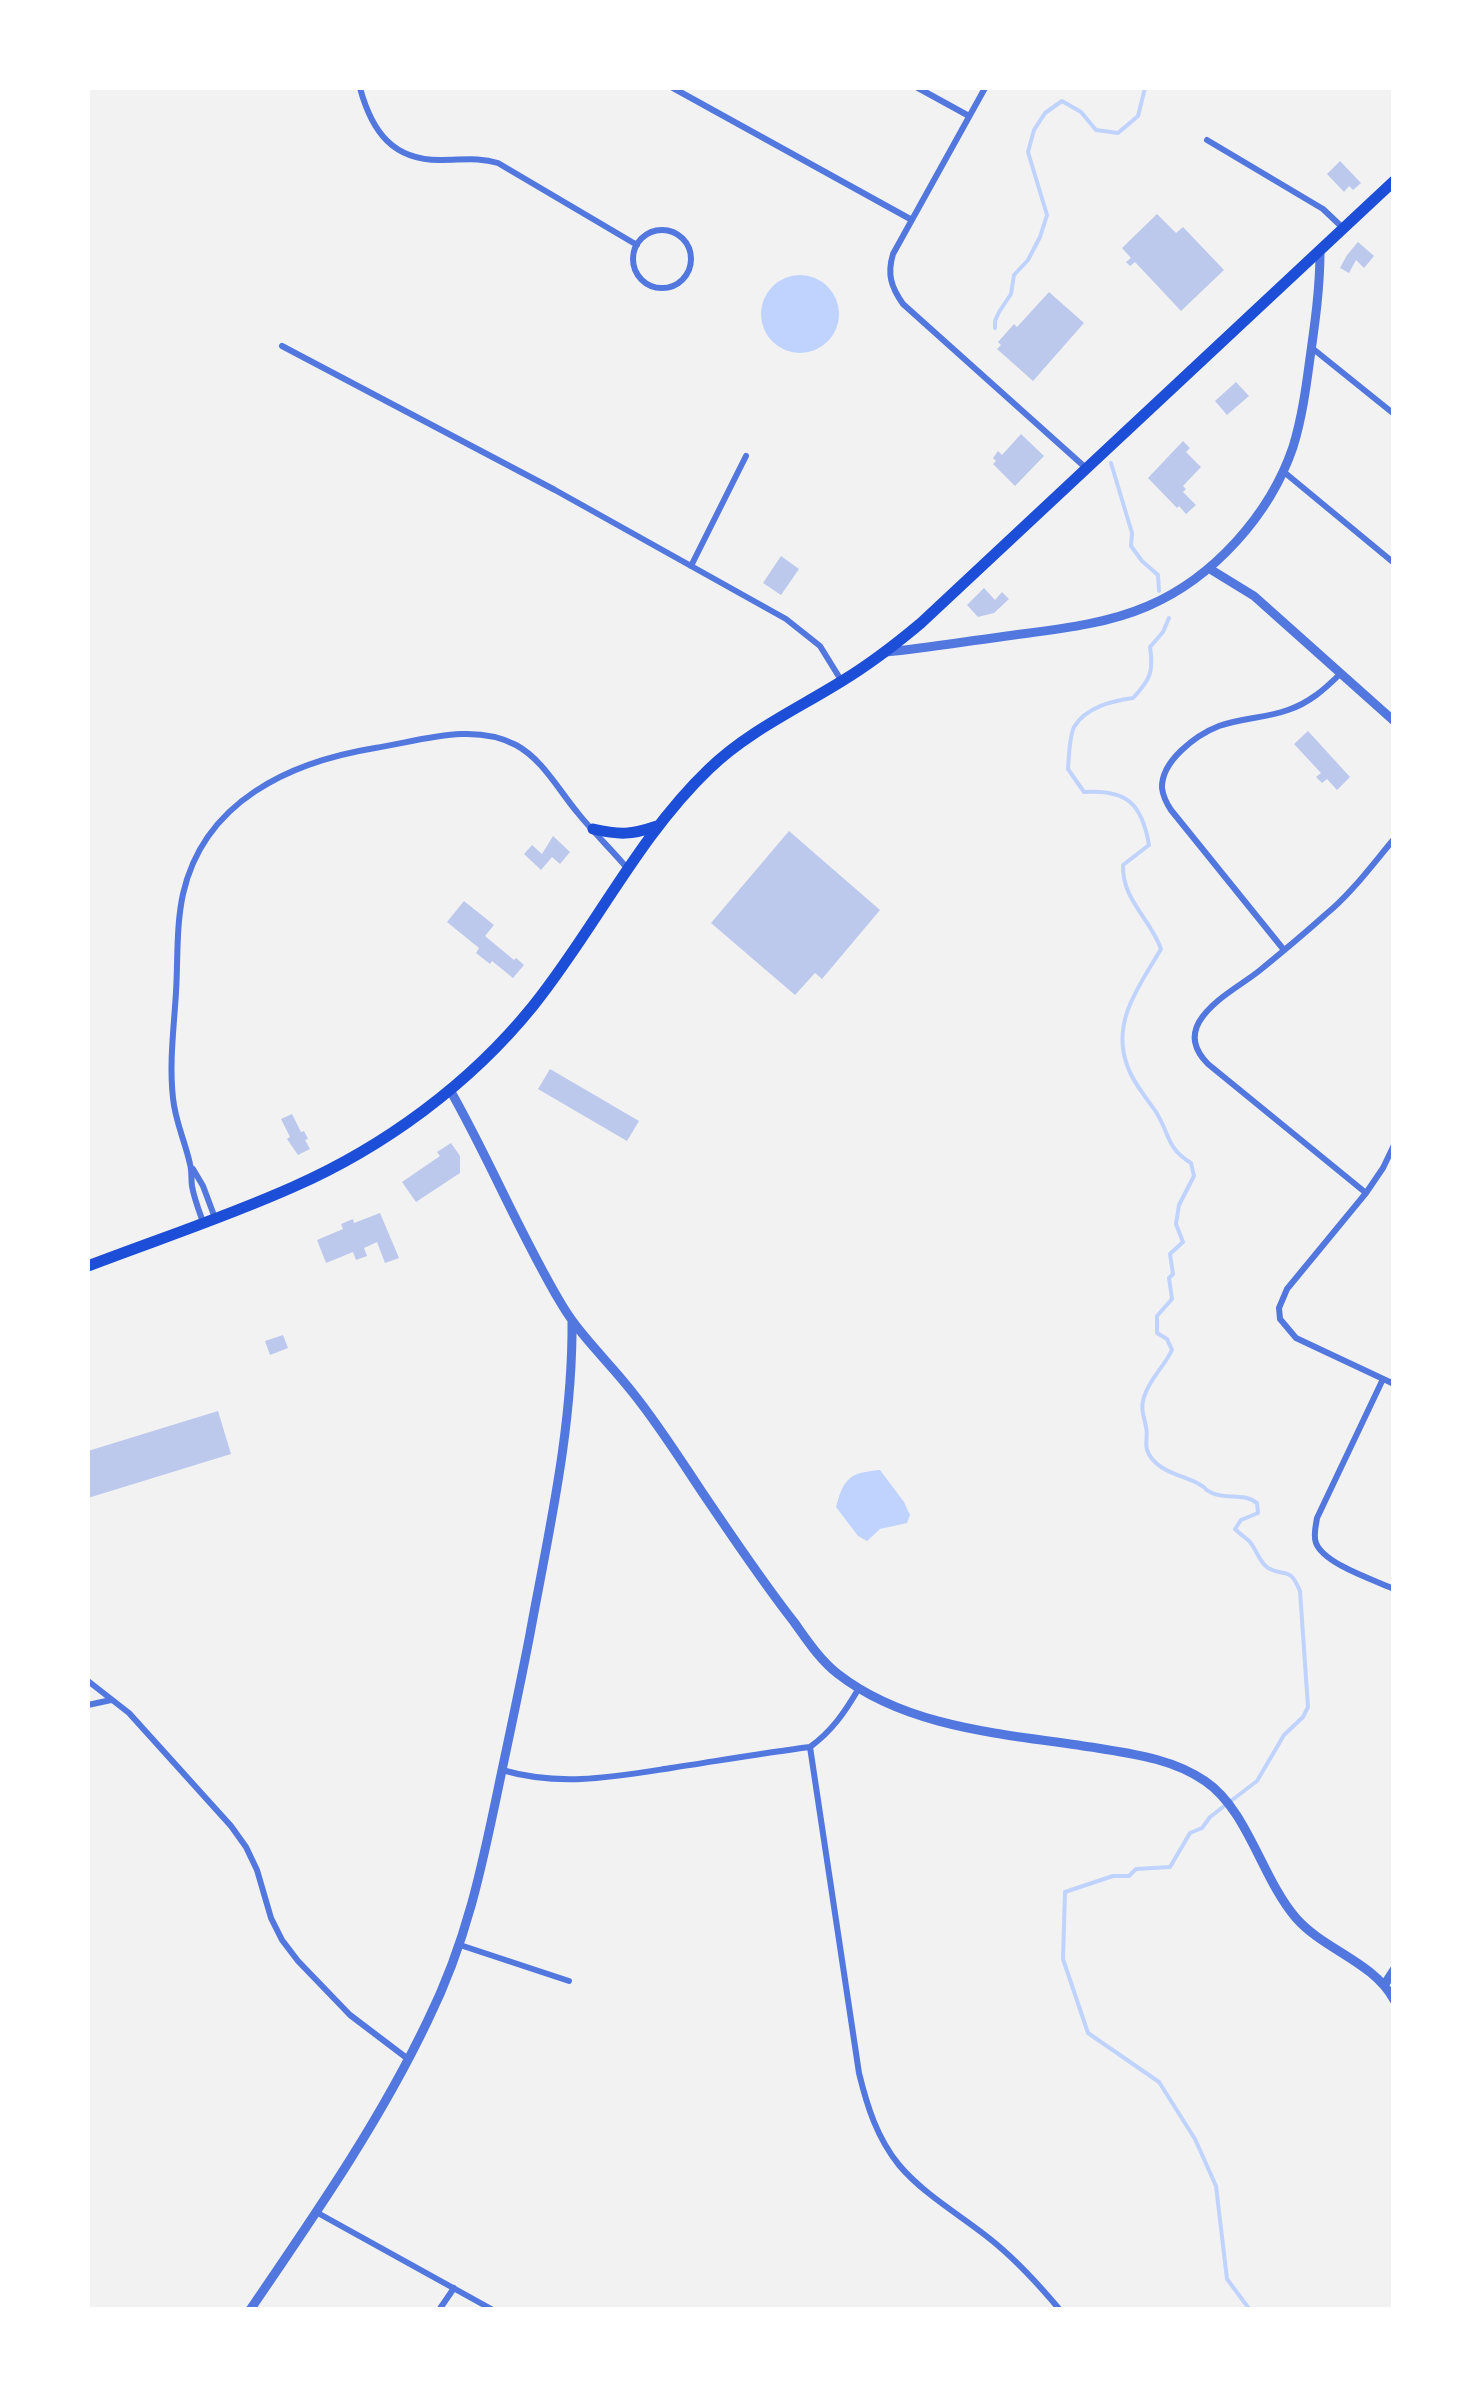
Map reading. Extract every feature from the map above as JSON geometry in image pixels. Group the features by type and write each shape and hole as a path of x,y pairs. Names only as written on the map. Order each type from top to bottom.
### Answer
{"main road":[{"path":"88,1266 292,1188 382,1139 450,1090 535,1004 658,826 702,776 739,744 886,652 921,623 1392,185"},
{"path":"593,829 619,835 658,826"}],"street":[{"path":"360,88 376,129 402,152 419,158 472,158 498,164 637,245"},
{"path":"673,88 912,220"},
{"path":"918,88 969,116"},
{"path":"984,88 893,254 890,281 903,304 1087,469"},
{"path":"1208,140 1323,209 1344,228"},
{"path":"656,230 674,232 690,250 690,268 674,285 651,285 636,268 637,245 656,230"},
{"path":"886,652 1103,620 1145,608 1210,569 1249,526 1283,471 1292,448 1312,348 1320,252"},
{"path":"282,346 774,612 808,634 828,656 842,681"},
{"path":"1312,348 1394,414"},
{"path":"691,566 746,456"},
{"path":"1283,471 1394,564"},
{"path":"1210,569 1254,596 1394,720"},
{"path":"1284,950 1171,810 1162,788 1164,776 1178,756 1206,732 1302,704 1340,674"},
{"path":"209,1220 193,1191 172,1084 180,921 186,884 201,850 239,803 270,780 340,754 460,734 500,738 522,749 541,766 628,868"},
{"path":"1366,1193 1208,1064 1195,1044 1196,1031 1209,1010 1329,912 1394,839"},
{"path":"450,1090 572,1321 636,1396 764,1584 818,1654 860,1688 890,1705 926,1718 1137,1754 1173,1764 1206,1781 1235,1814 1277,1891 1300,1922 1384,1984 1394,2000"},
{"path":"1394,1145 1366,1193 1282,1297 1279,1308 1280,1319 1296,1338 1394,1384"},
{"path":"191,1167 204,1186 209,1220"},
{"path":"250,2310 369,2131 438,1998 460,1945 481,1875 510,1739 563,1456 570,1397 572,1321"},
{"path":"1384,1379 1316,1518 1316,1542 1336,1562 1394,1588"},
{"path":"88,1681 142,1727 246,1847 271,1918 298,1961 350,2015 408,2059"},
{"path":"502,1770 552,1780 600,1779 810,1747 836,1724 860,1688"},
{"path":"88,1705 112,1700"},
{"path":"810,1747 859,2073 873,2121 898,2164 995,2243 1060,2310"},
{"path":"460,1945 569,1981"},
{"path":"1384,1984 1394,1970"},
{"path":"316,2212 493,2310"},
{"path":"439,2310 454,2288"}],"water":[{"path":"792,275 808,275 833,292 839,314 833,336 822,347 808,353 792,353 767,336 761,322 761,306 778,281"},
{"path":"880,1470 910,1515 907,1523 880,1529 867,1541 858,1536 836,1507 850,1478"}],"building":[{"path":"1340,161 1361,183 1353,190 1349,186 1344,192 1327,174"},
{"path":"1157,214 1176,233 1183,227 1224,270 1181,311 1135,262 1130,266 1126,262 1131,258 1122,248"},
{"path":"1358,242 1374,256 1364,268 1356,260 1349,273 1340,268"},
{"path":"1049,292 1084,323 1033,381 997,349 1001,345 998,342"},
{"path":"1236,382 1249,396 1227,415 1215,401"},
{"path":"1021,434 1044,456 1015,486 993,464 993,458 998,451 1002,455"},
{"path":"1183,441 1190,448 1186,452 1201,467 1183,486 1183,492 1196,505 1186,514 1148,478"},
{"path":"781,556 799,569 781,595 763,583"},
{"path":"984,588 995,600 1002,592 1009,599 994,613 978,617 967,605"},
{"path":"1308,731 1350,777 1337,790 1327,779 1322,783 1316,777 1321,773 1294,744"},
{"path":"789,831 880,910 822,979 815,973 795,995 711,923"},
{"path":"553,836 570,852 560,864 552,857 541,870 524,854 532,845 542,854"},
{"path":"464,901 494,925 485,936 524,965 513,978 476,953 479,948 447,922"},
{"path":"550,1069 639,1121 627,1141 538,1089"},
{"path":"292,1114 310,1149 298,1155 287,1139 290,1137 281,1119"},
{"path":"451,1143 460,1156 460,1173 416,1202 402,1182 440,1156 437,1152"},
{"path":"380,1213 399,1258 385,1263 377,1242 364,1248 367,1256 356,1260 353,1252 326,1263 317,1240 343,1229 341,1224"},
{"path":"283,1335 288,1348 270,1355 265,1341"},
{"path":"218,1411 231,1454 88,1498 88,1451"}],"waterway":[{"path":"995,328 999,312 1011,294 1014,275 1028,260 1047,215 1028,152 1034,130 1045,113 1062,101 1081,112 1096,130 1118,133 1138,116 1145,88"},
{"path":"1111,463 1132,533 1131,546 1158,575 1159,591"},
{"path":"1169,618 1150,647 1151,669 1139,692 1133,698 1092,710 1074,727 1068,769 1084,792 1111,793 1130,802 1146,831 1149,845 1123,865 1124,877 1161,949 1130,1004 1123,1049 1133,1078 1173,1146 1191,1163 1194,1176 1179,1205 1176,1224 1183,1242 1170,1254 1172,1299 1157,1316 1157,1333 1167,1339 1172,1350 1143,1401 1146,1447 1156,1463 1170,1472 1212,1493 1257,1503 1258,1513 1241,1520 1235,1529 1251,1543 1268,1568 1290,1575 1300,1591 1308,1707 1284,1735 1257,1781 1210,1817 1202,1828 1190,1833 1170,1867 1136,1869 1129,1876 1113,1876 1065,1892 1063,1959 1088,2033 1159,2082 1195,2139 1216,2186 1227,2279 1250,2310"}]}
